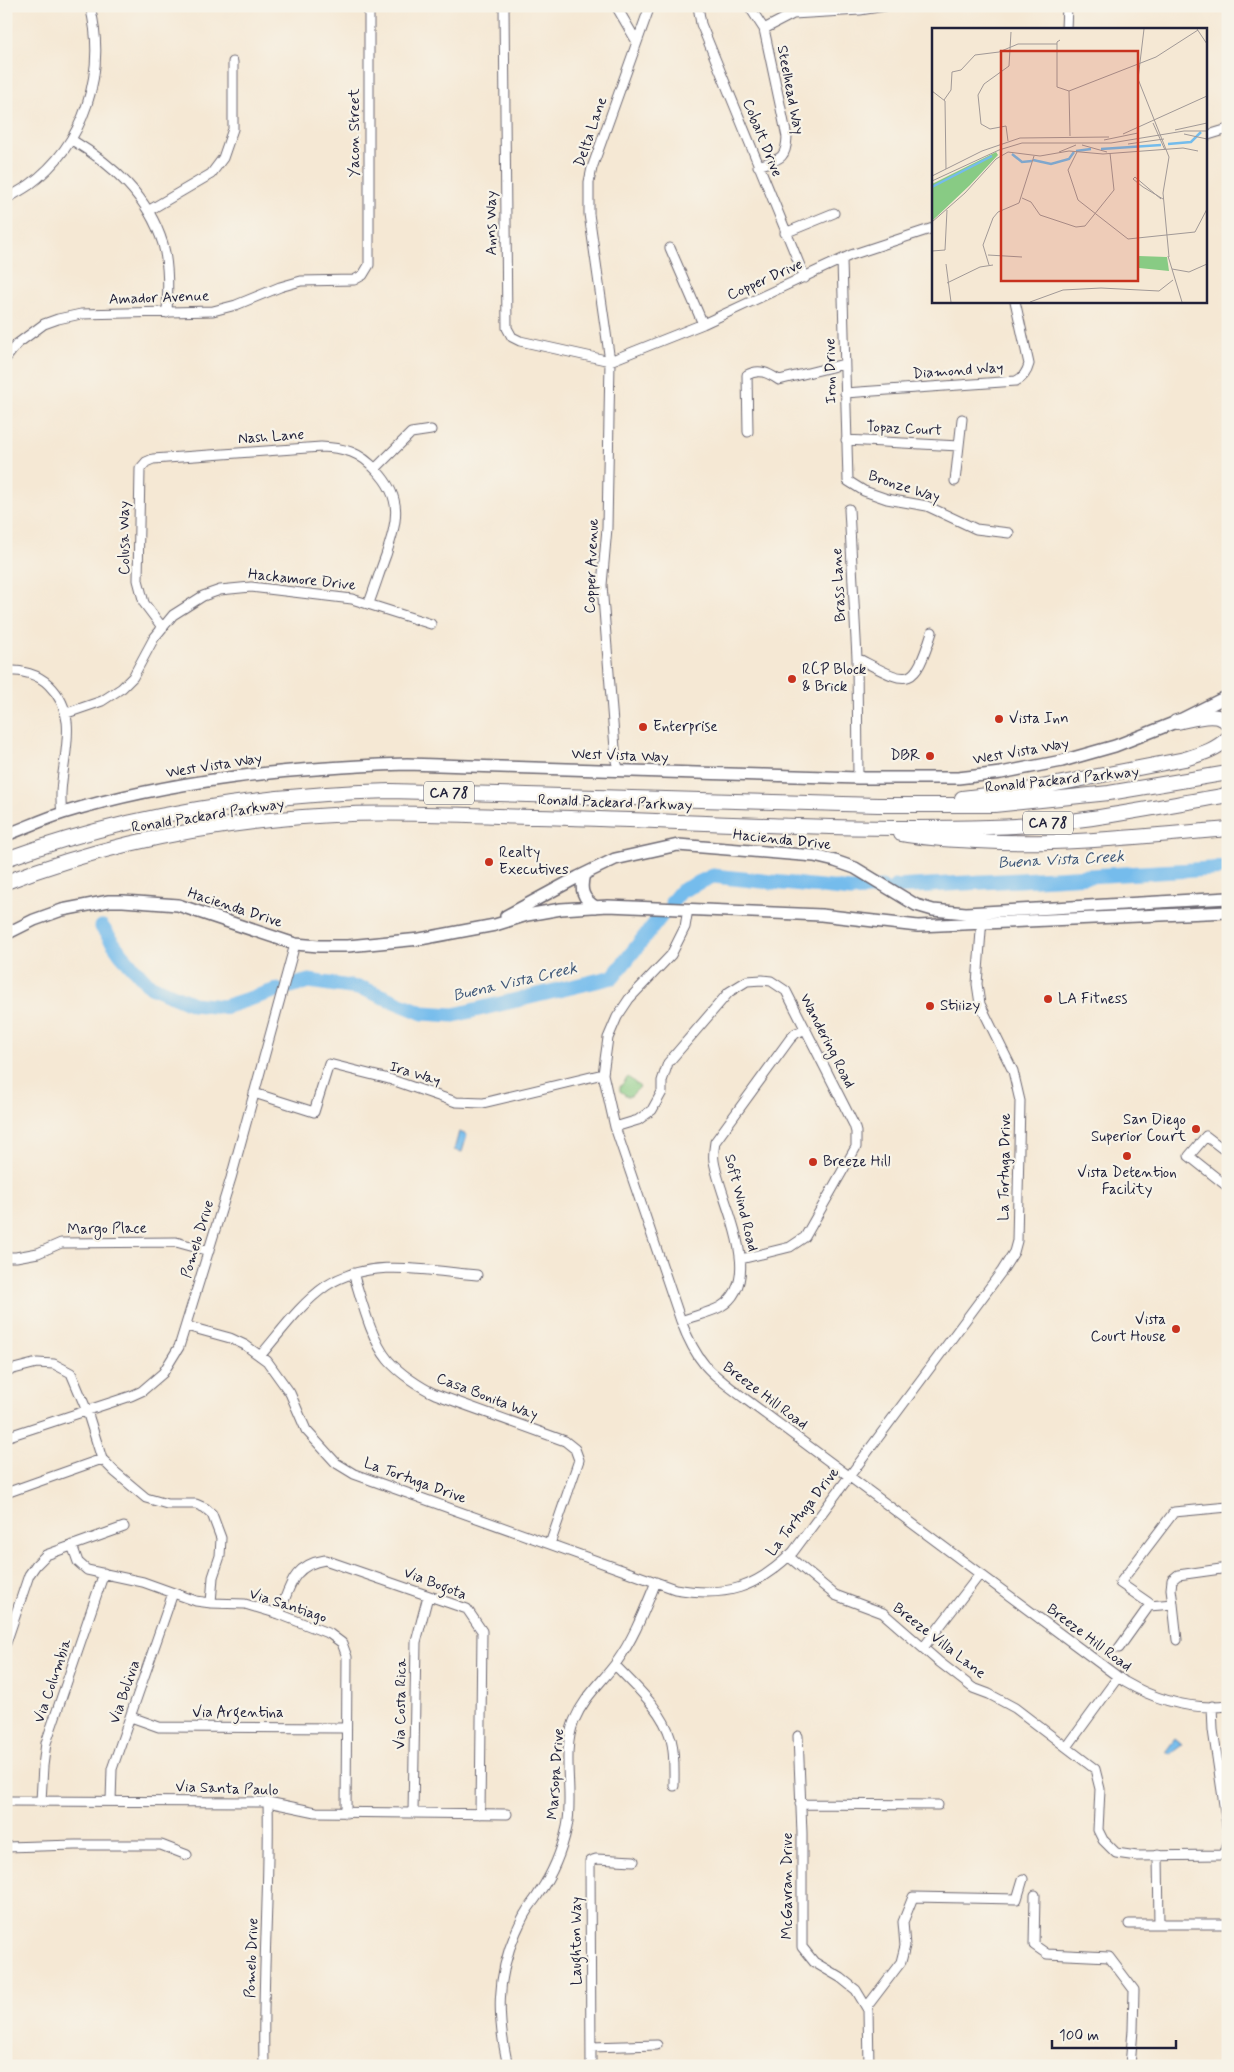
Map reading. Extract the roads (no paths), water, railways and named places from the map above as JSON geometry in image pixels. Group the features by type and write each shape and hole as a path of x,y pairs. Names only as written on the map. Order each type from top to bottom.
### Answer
{"highway":[{"path":"1176,722 1215,716 1222,718 1228,724"},
{"path":"900,806 1022,790 1185,759 1220,745 1228,738"},
{"name":"Ronald Packard Parkway","path":"6,859 90,832 159,816 248,800 338,792 391,791 900,806 994,805 1038,802 1109,793 1228,773"},
{"name":"Ronald Packard Parkway","path":"6,882 71,860 154,840 239,825 300,817 398,814 951,828 1042,824 1228,795"},
{"path":"866,827 916,837 1000,842 1088,840 1228,829"}],"main road":[{"name":"West Vista Way","path":"6,835 62,813 173,786 279,771 342,766 407,764 858,778 958,778 1001,773 1062,761 1114,746 1176,722 1228,696"},
{"name":"Hacienda Drive","path":"458,932 489,923 515,912 584,874 615,860 678,845 814,856 855,868 916,904 933,910 966,913 982,917 1228,912"},
{"path":"584,874 582,882 583,896 596,907"},
{"name":"Hacienda Drive","path":"6,934 34,920 62,910 109,901 154,901 178,904 295,944 348,946 420,939 495,926 527,916 561,909 596,907 688,909 821,916 918,926 982,917 1228,898"}],"street":[{"path":"6,199 35,180 52,164 72,140 86,112 93,87 96,61 90,6"},
{"name":"Yacon Street","path":"369,6 369,259"},
{"name":"Anns Way","path":"504,6 506,328 512,336 520,341 610,360"},
{"path":"616,6 638,42"},
{"name":"Delta Lane","path":"610,360 589,214 589,182 592,168 650,6"},
{"name":"Cobalt Drive","path":"698,6 701,24 805,278"},
{"name":"Steelhead Way","path":"749,6 764,29 787,138 786,151 780,158 758,166"},
{"path":"764,29 793,14 860,10 885,6"},
{"path":"1066,28 1067,6"},
{"path":"148,211 211,174 223,158 233,129 233,62"},
{"path":"1206,136 1228,130"},
{"path":"72,140 94,153 115,169 148,211 163,245 168,282 167,313"},
{"path":"786,233 834,213"},
{"name":"Copper Drive","path":"610,360 703,324 851,255 932,228"},
{"path":"670,248 703,324"},
{"name":"Amador Avenue","path":"6,358 17,344 44,324 58,319 81,314 213,311 236,305 301,280 354,280 363,275 369,265 369,259"},
{"name":"Iron Drive","path":"842,260 848,481"},
{"name":"Diamond Way","path":"845,393 1016,381 1022,379 1028,369 1028,364 1015,302"},
{"name":"Copper Avenue","path":"610,360 607,528 602,585 616,761 619,771"},
{"path":"748,432 747,376 753,372 760,371 767,372 779,380 844,364"},
{"path":"955,481 962,419"},
{"path":"369,603 395,528 397,513 395,500 388,486 375,469 411,433 431,430"},
{"name":"Topaz Court","path":"846,440 959,446"},
{"name":"Nash Lane","path":"163,458 335,448 348,450 364,459 375,469"},
{"name":"Colusa Way","path":"162,627 149,612 140,591 138,580 138,480 140,469 146,462 163,458"},
{"name":"Bronze Way","path":"848,481 864,491 887,499 927,506 976,529 1009,533"},
{"name":"Brass Lane","path":"849,509 857,658 858,778"},
{"name":"Hackamore Drive","path":"67,713 102,701 122,688 133,677 162,627 185,606 203,596 235,588 260,588 352,599 431,624"},
{"path":"857,658 896,678 908,678 912,676 923,660 932,632"},
{"path":"6,671 24,672 46,682 62,700 67,713 68,734 60,792 62,813"},
{"name":"Breeze Hill Road","path":"688,909 685,927 671,955 629,999 617,1017 608,1038 603,1074 616,1127 680,1321 689,1342 702,1363 714,1375 1118,1677 1144,1693 1179,1704 1228,1706"},
{"name":"La Tortuga Drive","path":"186,1326 230,1338 245,1345 267,1361 290,1393 306,1430 336,1463 354,1474 675,1589 696,1593 723,1592 760,1580 788,1556 1002,1271 1014,1252 1017,1241 1020,1100 1013,1071 980,1004 977,984 982,917"},
{"name":"Pomelo Drive","path":"6,1437 142,1391 163,1373 179,1347 231,1178 295,944"},
{"name":"Wandering Road","path":"616,1127 638,1120 652,1110 662,1092 662,1081 668,1063 729,992 747,981 762,980 771,981 786,991 854,1125 856,1147 853,1156 805,1237 790,1247 741,1259"},
{"name":"Soft Wind Road","path":"680,1321 720,1307 738,1290 741,1279 741,1259 714,1161 715,1142 790,1039 796,1033 806,1029"},
{"name":"Ira Way","path":"254,1093 314,1112 329,1064 388,1080 456,1102 473,1103 484,1103 603,1074"},
{"path":"1228,1153 1206,1136 1189,1156 1228,1186"},
{"name":"Margo Place","path":"6,1257 38,1253 61,1243 176,1242 208,1251"},
{"path":"260,1356 309,1301 326,1286 353,1273 388,1268 477,1275"},
{"name":"Casa Bonita Way","path":"353,1273 373,1332 388,1360 420,1387 566,1441 575,1449 579,1460 550,1544"},
{"path":"6,1371 37,1363 54,1364 71,1373 87,1411 102,1459 146,1498 167,1504 196,1504 212,1514 221,1538 220,1556 213,1577 211,1603"},
{"path":"6,1493 102,1459"},
{"path":"1149,1606 1149,1603 1120,1583 1174,1512 1228,1507"},
{"path":"6,1642 29,1574 46,1555 124,1527"},
{"name":"Via Santiago","path":"72,1545 78,1562 87,1570 143,1582 173,1593 211,1603 245,1604 279,1614 330,1634 342,1643 347,1657 346,1813"},
{"name":"Breeze Villa Lane","path":"788,1556 835,1595 883,1613 973,1688 1016,1708 1095,1769 1100,1788 1098,1830 1103,1840 1116,1853 1222,1855 1226,1851 1228,1843"},
{"name":"Via Bogota","path":"279,1614 294,1579 301,1569 312,1562 325,1560 467,1610 482,1631 480,1814"},
{"path":"1177,1640 1171,1589 1172,1580 1178,1574 1228,1568"},
{"name":"Via Columbia","path":"41,1801 42,1766 46,1743 104,1573"},
{"path":"923,1648 980,1574"},
{"name":"Marsopa Drive","path":"508,2066 501,2038 499,2006 501,1980 508,1950 525,1913 540,1893 558,1860 567,1825 569,1744 573,1722 597,1684 615,1665 634,1637 656,1582"},
{"name":"Via Bolivia","path":"111,1801 112,1769 173,1593"},
{"name":"Via Costa Rica","path":"412,1813 416,1642 428,1596"},
{"path":"1119,1648 1149,1606 1173,1604"},
{"path":"615,1665 655,1708 664,1723 671,1739 674,1762 674,1786"},
{"path":"1067,1747 1118,1677"},
{"path":"1212,1706 1213,1730 1228,1832"},
{"name":"Via Argentina","path":"131,1717 160,1727 346,1728"},
{"name":"McGavran Drive","path":"798,1736 802,1948 814,1962 841,1978 856,1990 868,2010"},
{"name":"Via Santa Paulo","path":"6,1801 268,1804 316,1812 506,1814"},
{"name":"Pomelo Drive","path":"264,2066 268,1804"},
{"path":"800,1804 938,1805"},
{"path":"6,1847 161,1845 187,1855"},
{"path":"1158,1855 1159,1924"},
{"name":"Laughton Way","path":"591,2066 590,1861 596,1859 634,1861"},
{"path":"868,2066 869,2004 901,1962 905,1946 903,1922 914,1898 1017,1899 1022,1879"},
{"path":"1035,1895 1034,1945 1047,1954 1109,1957 1134,1990 1130,2066"},
{"path":"1129,1924 1228,1924"},
{"path":"591,2048 657,2045"}],"water":[{"path":"459,1132 467,1135 462,1152 454,1150"},
{"path":"1175,1739 1182,1745 1170,1754 1166,1751"}],"waterway":[{"name":"Buena Vista Creek","path":"895,887 1228,868"},
{"name":"Buena Vista Creek","path":"672,902 681,891 713,876 851,890 882,888"},
{"name":"Buena Vista Creek","path":"291,986 309,981 364,989 423,1013 454,1015 613,977 661,916"},
{"name":"Buena Vista Creek","path":"102,927 121,954 149,985 193,1004 224,1007 277,990"}],"place":[{"name":"RCP Block & Brick","path":"792,679"},
{"name":"Vista Inn","path":"999,719"},
{"name":"Enterprise","path":"643,727"},
{"name":"DBR","path":"930,756"},
{"name":"Realty Executives","path":"489,862"},
{"name":"LA Fitness","path":"1048,999"},
{"name":"Stiiizy","path":"930,1006"},
{"name":"San Diego Superior Court","path":"1196,1129"},
{"name":"Vista Detention Facility","path":"1127,1156"},
{"name":"Breeze Hill","path":"813,1162"},
{"name":"Vista Court House","path":"1176,1329"}]}
